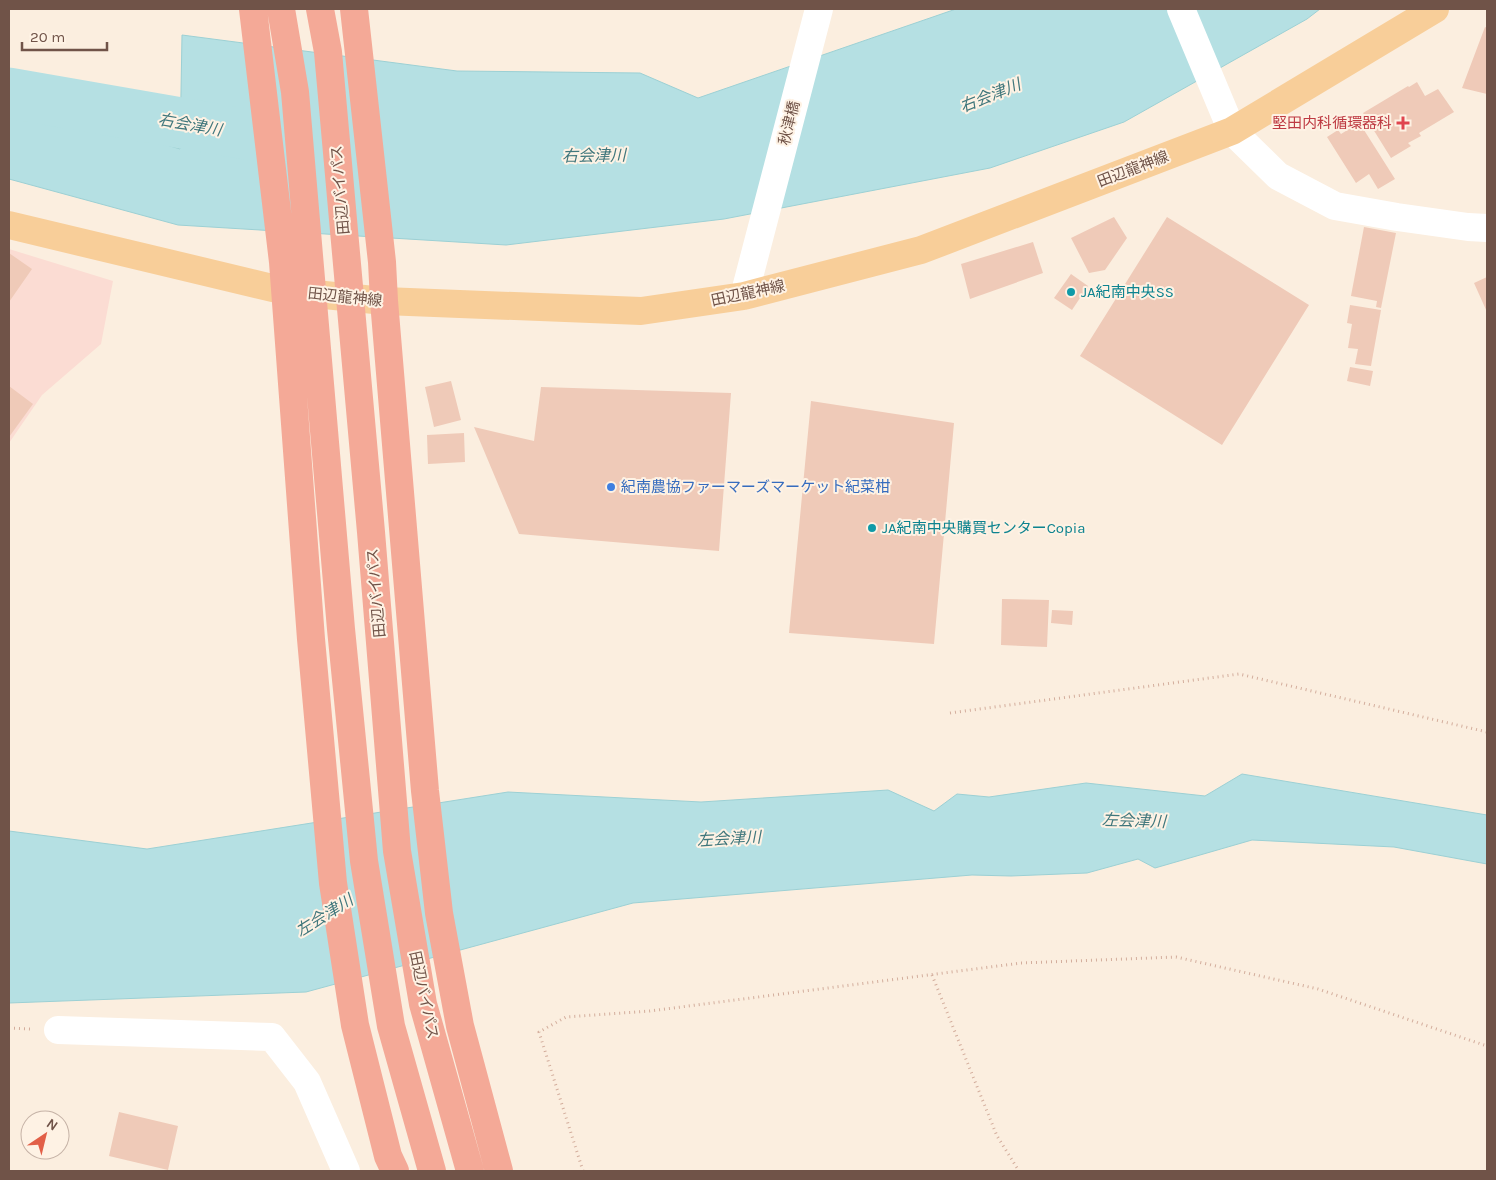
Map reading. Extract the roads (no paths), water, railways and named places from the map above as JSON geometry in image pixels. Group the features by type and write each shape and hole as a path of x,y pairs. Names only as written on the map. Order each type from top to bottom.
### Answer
{"highway":[{"path":"253,9 283,262 311,639 333,883 353,1015 388,1156 395,1171"},
{"path":"281,9 295,92 341,629 364,861 391,1026 432,1171"},
{"name":"田辺バイパス","path":"320,9 328,52 371,532 397,851 423,1004 470,1171"},
{"path":"355,11 382,262 411,633 425,791 439,913 460,1026 499,1171"}],"main road":[{"name":"田辺龍神線","path":"9,225 285,291 384,301 641,311 744,296 921,250 1228,122 1435,9"}],"street":[{"name":"秋津橋","path":"744,296 819,9"},
{"path":"1181,9 1228,122 1278,176 1335,206 1397,217 1487,228"},
{"path":"58,1030 272,1037 307,1082 346,1171"}],"water":[{"path":"956,9 1320,9 1307,19 1124,122 990,168 724,219 506,245 178,225 9,179 9,96 180,149 182,35 457,71 640,73 698,98"},
{"name":"左会津川","path":"1242,774 1487,815 1487,864 1394,847 1252,840 1155,868 1138,859 1087,873 1011,876 972,875 633,903 306,992 9,1003 9,831 147,849 508,792 701,802 888,790 934,811 957,794 989,797 1086,783 1205,796"}],"waterway":[{"name":"右会津川","path":"9,93 251,135"}],"place":[{"name":"堅田内科循環器科","path":"1403,123"},
{"name":"JA紀南中央SS","path":"1071,292"},
{"name":"紀南農協ファーマーズマーケット紀菜柑","path":"611,487"},
{"name":"JA紀南中央購買センターCopia","path":"872,528"}]}
